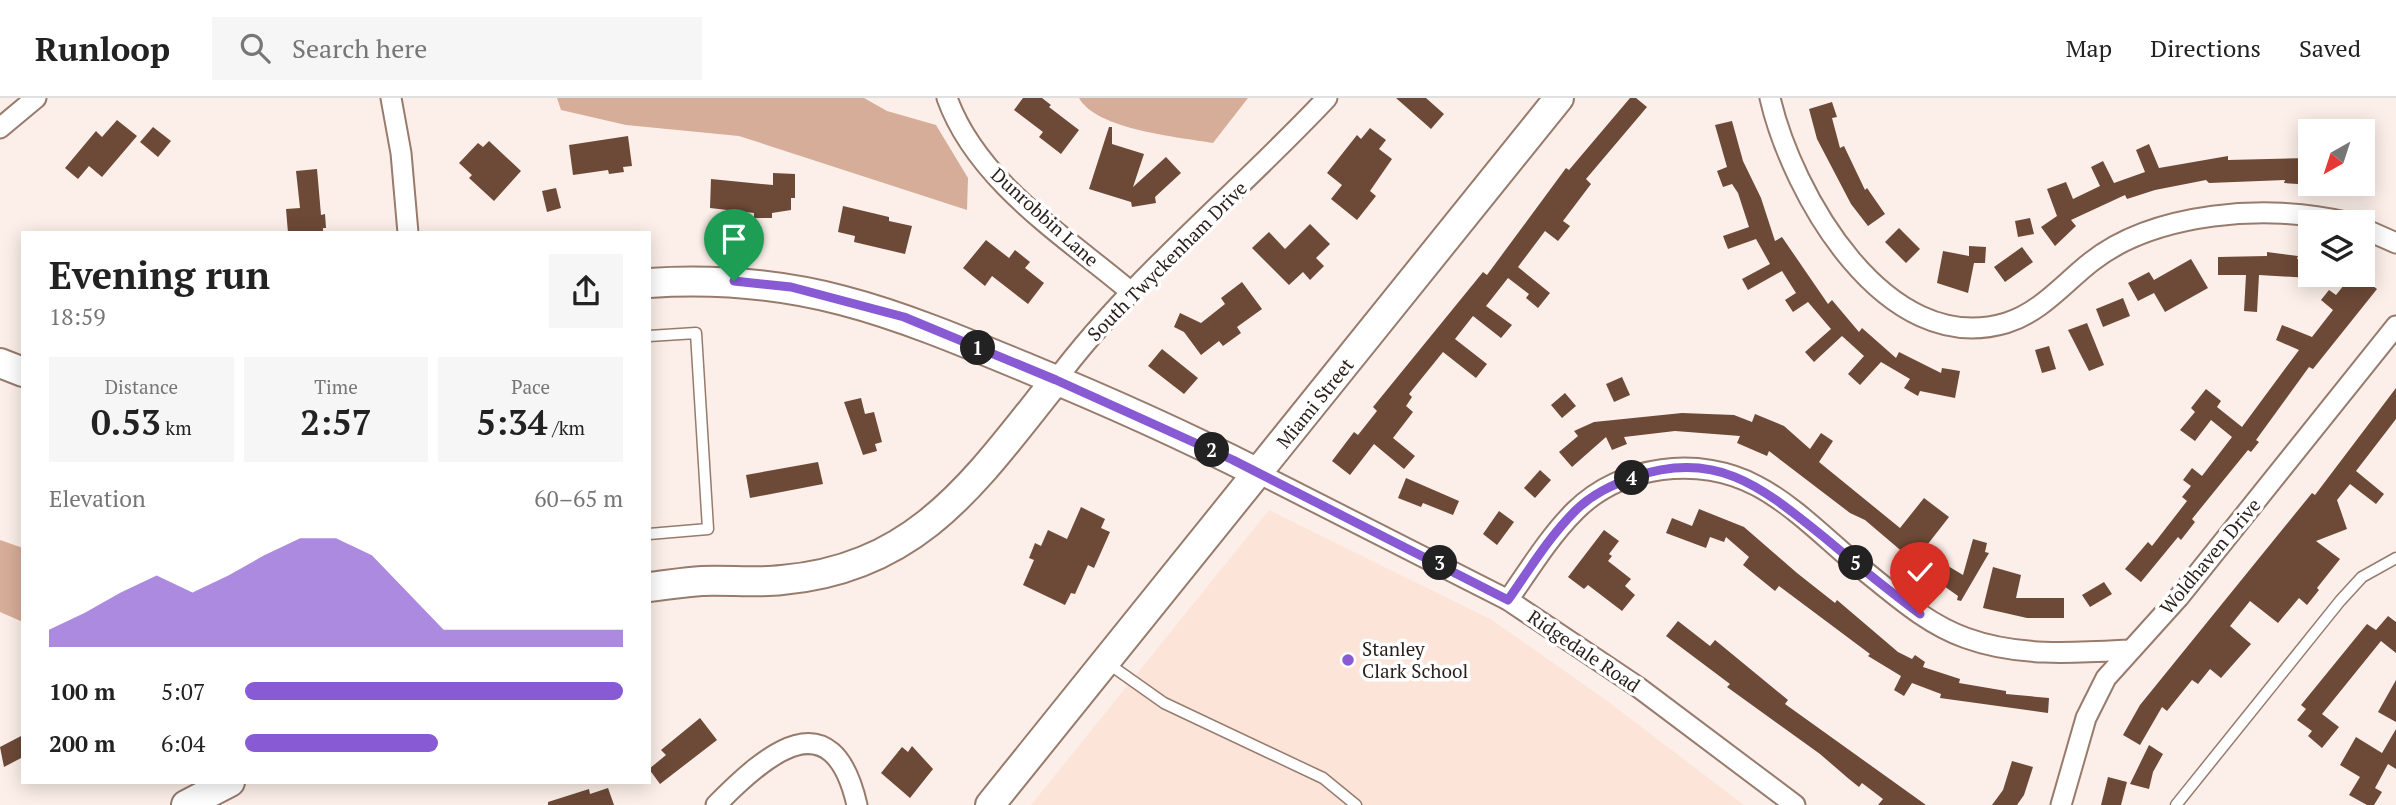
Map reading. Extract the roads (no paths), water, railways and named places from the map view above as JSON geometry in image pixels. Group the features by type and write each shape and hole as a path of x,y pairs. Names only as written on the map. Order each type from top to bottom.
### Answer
{"street":[{"path":"0,128 36,98"},
{"path":"391,98 401,153 408,231"},
{"name":"Dunrobbin Lane","path":"947,98 967,137 990,169 1018,197 1131,292"},
{"name":"South Twyckenham Drive","path":"651,587 700,581 782,580 848,569 912,537 966,492 1080,348 1131,292 1230,197 1327,98"},
{"name":"Miami Street","path":"990,805 1559,98"},
{"path":"1770,98 1790,163 1820,218 1842,248 1886,293 1912,312 1947,324 1968,328 1989,327 2027,315 2108,249 2178,221 2298,216"},
{"path":"2375,234 2396,243"},
{"name":"Ridgedale Road","path":"651,283 734,281 791,287 904,317 1056,380 1258,472 1508,600 1638,687 1795,805"},
{"name":"Woldhaven Drive","path":"2061,805 2086,718 2106,678 2179,597 2396,326"},
{"path":"0,363 21,371"},
{"path":"1508,600 1542,551 1575,511 1610,485 1644,474 1701,468 1721,471 1758,486 1920,614 1966,638 1990,645 2047,653 2129,650"},
{"path":"716,805 775,753 804,743 825,748 841,760 857,805"},
{"path":"186,805 226,784"}],"lane":[{"path":"651,336 696,333 708,529 651,534"},
{"path":"2176,805 2340,601 2362,578 2396,558"},
{"path":"1105,662 1164,703 1323,778 1356,805"}],"place":[{"name":"Stanley Clark School","path":"1348,660"}]}
